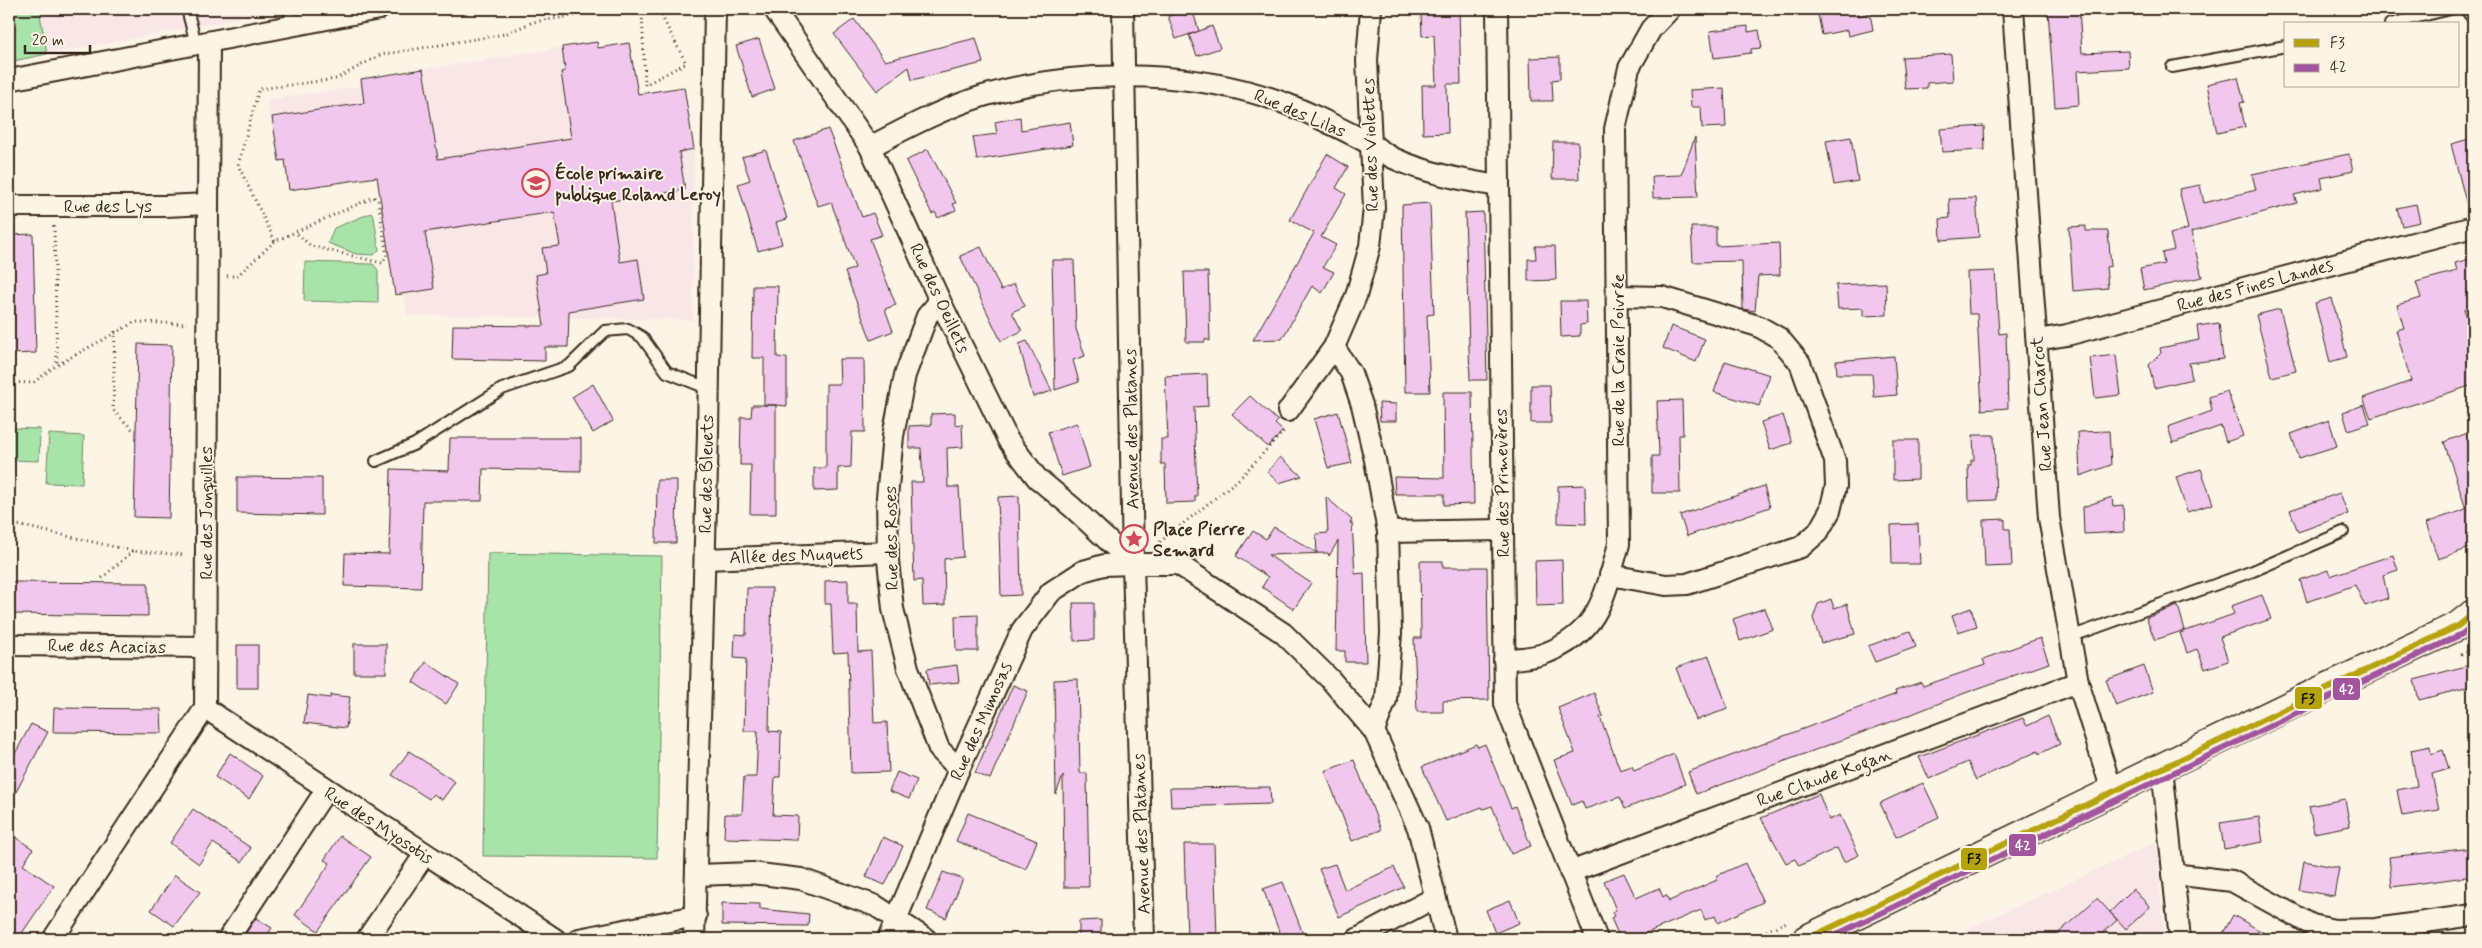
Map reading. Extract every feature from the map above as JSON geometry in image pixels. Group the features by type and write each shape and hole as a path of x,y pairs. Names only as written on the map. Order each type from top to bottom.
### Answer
{"main road":[{"path":"1807,939 2468,621"}],"street":[{"path":"9,80 203,43 291,17 379,9"},
{"name":"Rue des Bleuets","path":"694,939 705,558 715,9"},
{"name":"Rue des Oeillets","path":"774,9 870,147 940,301 1008,440 1037,478 1072,507 1133,564"},
{"name":"Avenue des Platanes","path":"1124,9 1133,564 1144,939"},
{"name":"Rue des Violettes","path":"1288,411 1334,347 1356,296 1370,246 1374,208 1367,60 1371,9"},
{"name":"Rue des Primevères","path":"1497,9 1504,704 1597,939"},
{"name":"Rue de la Craie Poivrée","path":"1504,660 1545,654 1581,633 1602,605 1619,544 1615,129 1629,68 1651,29 1670,9"},
{"name":"Rue Jean Charcot","path":"2013,9 2049,518 2078,682 2112,792"},
{"name":"Rue des Jonquilles","path":"203,43 208,204 205,708"},
{"name":"Rue des Lilas","path":"870,147 922,120 983,96 1033,85 1124,77 1184,78 1244,90 1304,111 1371,144 1392,157 1435,173 1498,186"},
{"name":"Rue des Lys","path":"9,206 165,206 208,204"},
{"name":"Rue des Fines Landes","path":"2037,340 2067,335 2473,227"},
{"path":"1610,575 1666,585 1687,584 1801,547 1818,532 1830,511 1836,486 1834,462 1800,363 1779,338 1758,326 1662,297 1618,296"},
{"name":"Rue des Roses","path":"940,301 927,316 905,375 892,445 887,497 888,552 893,608 908,668 939,749 959,769"},
{"path":"1334,347 1351,373 1362,405 1375,460 1388,532 1391,633 1386,700 1374,731"},
{"path":"1388,532 1502,530"},
{"name":"Allée des Muguets","path":"705,558 888,552"},
{"name":"Rue des Mimosas","path":"888,939 959,769 1022,630 1051,592 1083,571 1104,565 1178,564 1283,633 1330,679 1374,731 1418,828 1434,898 1446,939"},
{"name":"Rue des Acacias","path":"9,645 205,647"},
{"name":"Rue Claude Kogan","path":"1570,872 2078,682"},
{"path":"53,939 205,708"},
{"name":"Rue des Myosotis","path":"205,708 326,790 555,939"},
{"path":"2162,767 2180,939"},
{"path":"228,939 326,790"},
{"path":"367,939 425,854"},
{"path":"697,876 752,873 801,880 876,906 926,939"},
{"path":"2173,874 2232,881 2312,926 2334,930 2376,929 2473,915"},
{"path":"1357,939 1434,898"},
{"path":"579,939 696,916"}],"lane":[{"path":"187,9 203,43"},
{"path":"2398,22 2450,9"},
{"path":"2172,67 2284,46"},
{"path":"376,461 415,444 502,389 569,366 605,331 628,329 642,337 667,372 707,388"},
{"path":"2070,637 2253,571 2343,532"}],"path":[{"path":"275,241 238,165 259,89 336,79 380,55 505,34 534,22 619,9"},
{"path":"642,9 645,85 686,63 658,9"},
{"path":"208,276 237,276 275,241 295,232 374,197 378,201 387,256 382,263 311,246 295,232"},
{"path":"53,206 57,365"},
{"path":"9,382 34,383 57,365 114,331 135,322 208,325"},
{"path":"114,331 113,410 132,430"},
{"path":"1133,564 1239,479 1292,423 1288,411"},
{"path":"9,523 133,551 205,557"},
{"path":"102,578 133,551"}],"shaded area":[{"path":"9,9 289,9 9,62"},
{"name":"École primaire publique Roland Leroy","path":"597,42 598,48 629,43 638,94 684,87 694,149 693,320 407,315 404,294 395,295 377,177 289,190 285,160 279,161 267,100 361,86 360,79"},
{"path":"2156,842 2165,939 1945,939"}],"green space":[{"path":"9,9 39,9 47,54 9,62"},
{"path":"371,213 374,217 379,250 374,255 356,254 328,243 334,228"},
{"path":"305,262 373,264 378,270 378,303 304,301"},
{"path":"9,428 40,429 39,461 9,460"},
{"path":"49,434 84,436 82,484 46,483"},
{"path":"488,553 662,556 657,858 483,856"}],"building":[{"path":"1192,9 1199,31 1176,39 1168,16"},
{"path":"1433,9 1459,9 1461,84 1447,84 1448,133 1423,134 1422,85 1436,85 1434,35 1422,36 1421,12 1434,12"},
{"path":"1817,9 1857,9 1859,16 1870,13 1873,30 1848,36 1847,30 1822,35"},
{"path":"2079,9 2082,53 2128,51 2129,68 2077,71 2079,105 2055,107 2048,11"},
{"path":"854,19 885,61 976,38 983,63 912,80 909,67 877,91 834,34"},
{"path":"1212,26 1220,48 1197,56 1189,35"},
{"path":"1748,26 1748,32 1759,30 1762,48 1751,49 1751,53 1714,58 1710,31"},
{"path":"759,39 775,89 752,97 736,46"},
{"path":"597,42 598,48 629,43 638,94 684,87 694,149 679,152 685,190 611,201 620,262 638,259 644,299 569,311 568,347 545,347 545,361 452,359 453,325 544,326 536,275 546,273 542,248 560,246 554,212 425,232 434,289 395,295 377,177 289,190 285,160 279,161 272,117 364,103 361,79 423,69 438,159 571,138 561,72 565,71 562,47"},
{"path":"1951,54 1953,81 1927,83 1927,88 1905,89 1902,57"},
{"path":"1560,57 1560,79 1552,80 1553,101 1531,101 1530,58"},
{"path":"2238,77 2244,102 2240,103 2245,127 2217,133 2207,84"},
{"path":"1724,88 1726,127 1702,128 1701,107 1691,107 1690,90"},
{"path":"1020,117 1021,130 1070,122 1073,145 977,160 973,137 997,134 995,122"},
{"path":"1984,126 1985,150 1942,152 1940,129"},
{"path":"828,129 862,217 873,213 882,235 870,239 896,305 885,309 893,331 871,340 845,272 855,268 831,202 818,206 794,141"},
{"path":"1695,137 1698,197 1653,198 1652,176 1681,175"},
{"path":"1851,137 1858,181 1834,185 1826,141"},
{"path":"2473,138 2473,205 2467,206 2451,144"},
{"path":"1553,142 1578,142 1579,179 1552,179"},
{"path":"928,149 956,203 953,204 956,210 938,218 935,212 932,214 906,161"},
{"path":"766,150 787,219 776,222 782,244 758,251 738,184 750,180 742,157"},
{"path":"1327,154 1348,167 1336,188 1346,194 1321,237 1336,245 1323,267 1334,272 1322,293 1312,286 1282,339 1253,340 1314,233 1290,220"},
{"path":"2349,154 2353,171 2321,178 2323,188 2294,195 2297,203 2191,232 2202,277 2144,290 2140,269 2164,264 2162,253 2174,250 2170,234 2188,229 2179,189 2200,185 2204,203 2256,190 2252,174"},
{"path":"1976,198 1979,237 1941,240 1940,219 1950,218 1949,199"},
{"path":"1430,203 1434,314 1427,315 1430,392 1405,392 1402,205"},
{"path":"2416,204 2420,222 2402,226 2397,208"},
{"path":"1483,212 1487,380 1470,380 1465,213"},
{"path":"2086,226 2086,231 2108,231 2111,266 2106,267 2108,288 2073,291 2069,227"},
{"path":"1691,227 1716,227 1716,246 1779,243 1780,275 1758,276 1755,311 1743,309 1742,261 1693,262"},
{"path":"33,234 36,353 9,354 9,235"},
{"path":"1535,246 1555,246 1556,280 1528,281 1528,259 1536,259"},
{"path":"981,247 1001,290 1014,284 1025,306 1012,312 1022,331 1001,341 960,256"},
{"path":"2473,258 2473,309 2464,309 2473,334 2473,385 2371,418 2363,398 2411,381 2396,330 2404,328 2397,305 2421,298 2416,282 2457,271 2455,263"},
{"path":"1052,260 1074,260 1076,329 1085,356 1073,360 1079,382 1055,390"},
{"path":"1995,271 1999,334 2006,333 2008,408 1982,410 1977,314 1969,314 1967,272"},
{"path":"1184,272 1208,272 1210,341 1205,339 1205,342 1186,342"},
{"path":"1886,283 1887,315 1863,316 1863,308 1838,309 1836,285"},
{"path":"753,286 778,286 777,357 787,358 787,406 776,405 776,514 750,514 751,465 740,465 741,417 751,417 752,405 764,405 764,358 752,358"},
{"path":"2332,298 2347,357 2330,362 2315,303"},
{"path":"1560,301 1586,301 1587,324 1580,325 1580,336 1561,337"},
{"path":"2280,309 2296,371 2272,377 2256,315"},
{"path":"2219,323 2223,359 2189,363 2192,379 2154,388 2149,365 2161,353 2160,348 2199,340 2197,326"},
{"path":"1671,326 1705,339 1696,362 1663,348"},
{"path":"1027,341 1052,391 1033,397 1019,344"},
{"path":"138,344 172,345 169,518 134,517"},
{"path":"2116,355 2121,395 2095,398 2090,358"},
{"path":"1894,356 1897,395 1874,397 1872,374 1837,374 1836,361"},
{"path":"839,359 864,359 865,432 852,432 851,467 838,468 838,490 814,491 814,468 826,468 826,384 840,384"},
{"path":"1725,361 1770,375 1759,406 1714,392"},
{"path":"1207,374 1208,406 1194,407 1197,496 1195,496 1195,502 1166,503 1165,464 1161,464 1161,439 1168,439 1165,376"},
{"path":"593,384 613,421 593,433 572,397"},
{"path":"1531,385 1550,385 1551,423 1531,423"},
{"path":"2227,391 2243,436 2226,442 2221,426 2173,443 2168,427 2212,411 2209,397"},
{"path":"1443,392 1472,392 1474,504 1444,505 1444,494 1395,494 1394,477 1444,478"},
{"path":"1250,396 1278,421 1275,424 1283,431 1268,447 1232,414"},
{"path":"1682,400 1683,435 1679,435 1680,493 1652,493 1652,456 1659,456 1657,401"},
{"path":"1379,403 1396,404 1396,421 1380,421"},
{"path":"2364,405 2370,423 2348,430 2343,412"},
{"path":"1338,412 1352,463 1328,468 1314,419"},
{"path":"955,413 955,425 962,424 963,447 947,448 948,487 959,487 963,557 944,559 945,605 923,606 922,580 914,581 911,482 923,482 921,448 909,448 909,426 931,425 931,414"},
{"path":"1783,415 1792,443 1770,450 1761,422"},
{"path":"2329,420 2337,446 2299,458 2291,434"},
{"path":"1077,423 1090,467 1062,476 1048,432"},
{"path":"2109,431 2111,465 2080,476 2078,432"},
{"path":"2473,431 2473,547 2438,559 2426,523 2466,509 2444,442"},
{"path":"1973,435 1994,435 1996,500 1969,501 1968,465 1971,465 1971,460 1974,460"},
{"path":"450,438 581,438 581,471 483,469 482,501 423,501 421,588 344,586 345,553 389,554 391,469 449,471"},
{"path":"1893,440 1918,440 1918,479 1893,480"},
{"path":"1280,457 1302,476 1279,483 1267,472"},
{"path":"2201,469 2213,504 2187,512 2176,477"},
{"path":"237,477 322,478 322,515 237,513"},
{"path":"657,480 677,480 676,543 656,543"},
{"path":"1585,485 1586,524 1558,523 1558,486"},
{"path":"1764,486 1770,507 1687,536 1680,515"},
{"path":"2340,493 2348,514 2298,532 2290,510"},
{"path":"1019,496 1021,595 1001,596 998,497"},
{"path":"1326,497 1352,520 1350,523 1352,523 1355,574 1364,573 1366,662 1345,662 1345,651 1336,651 1338,541 1329,556 1328,553 1268,555 1311,583 1294,609 1262,587 1268,577 1236,556 1253,531 1266,539 1274,527 1317,553 1316,534 1328,533"},
{"path":"2112,497 2113,506 2123,505 2124,532 2084,534 2083,507"},
{"path":"2005,519 2005,529 2010,529 2012,566 1985,567 1983,520"},
{"path":"1918,524 1920,564 1892,564 1891,525"},
{"path":"2393,555 2398,570 2383,575 2388,598 2365,606 2355,585 2307,602 2300,580 2328,570 2330,576"},
{"path":"1562,560 1563,605 1536,606 1535,561"},
{"path":"1420,561 1443,561 1443,567 1487,567 1489,700 1443,701 1443,712 1417,712 1414,638 1421,638"},
{"path":"848,580 848,604 857,604 858,652 871,651 874,723 887,722 889,772 851,773 848,652 833,653 831,604 825,604 825,581"},
{"path":"9,582 148,583 148,616 9,614"},
{"path":"747,588 772,588 769,731 781,732 780,777 775,777 773,815 798,816 797,840 724,838 725,814 742,814 744,777 756,777 758,731 744,731 746,659 734,658 735,634 746,635"},
{"path":"2262,595 2271,619 2220,637 2228,661 2205,669 2197,649 2187,653 2180,633 2234,614 2231,606"},
{"path":"1831,599 1834,608 1847,604 1855,634 1821,643 1813,618 1818,604"},
{"path":"1073,603 1094,603 1094,640 1074,641"},
{"path":"2178,606 2185,630 2155,640 2146,618"},
{"path":"1765,608 1773,629 1740,641 1733,619"},
{"path":"1971,608 1977,626 1958,632 1952,615"},
{"path":"978,615 978,651 956,651 955,616"},
{"path":"1910,631 1916,647 1875,662 1868,646"},
{"path":"2040,638 2049,663 1696,794 1688,772 1896,694 1895,691 1921,682 1923,686 1985,665 1983,659"},
{"path":"354,644 386,644 386,673 354,673"},
{"path":"237,645 258,645 258,688 237,688"},
{"path":"1709,656 1728,709 1696,720 1676,668"},
{"path":"426,662 459,684 446,704 413,682"},
{"path":"2473,664 2473,686 2419,700 2414,680"},
{"path":"957,665 959,682 929,685 927,669"},
{"path":"2144,666 2153,692 2116,706 2106,680"},
{"path":"1078,679 1080,773 1087,773 1089,887 1064,887 1063,776 1056,794 1054,680"},
{"path":"1013,685 1028,691 990,779 975,773"},
{"path":"1594,693 1603,716 1600,717 1620,770 1632,766 1634,771 1674,754 1685,784 1625,809 1620,797 1585,809 1582,801 1572,805 1554,760 1575,753 1558,708"},
{"path":"308,695 330,698 331,695 350,697 346,728 304,723"},
{"path":"54,708 161,709 162,733 53,732"},
{"path":"2048,716 2060,744 2039,754 2038,751 1976,780 1968,762 1929,779 1919,757 2023,718 2027,726"},
{"path":"31,724 48,732 9,805 9,765"},
{"path":"1476,744 1478,747 1485,744 1511,808 1515,806 1531,846 1511,854 1492,806 1483,809 1482,807 1446,821 1422,767"},
{"path":"2430,746 2431,754 2443,750 2449,769 2432,774 2439,810 2402,816 2397,790 2417,786 2411,750"},
{"path":"409,751 455,782 442,800 433,794 429,799 392,775"},
{"path":"230,753 263,776 249,799 215,777"},
{"path":"1354,760 1381,830 1352,841 1325,771"},
{"path":"897,772 917,780 909,799 889,791"},
{"path":"1923,783 1939,817 1896,837 1880,803"},
{"path":"1270,787 1271,804 1171,807 1170,788"},
{"path":"1819,794 1829,820 1840,815 1859,855 1844,862 1837,848 1799,866 1795,859 1786,863 1761,818"},
{"path":"2345,799 2350,826 2314,833 2309,806"},
{"path":"193,809 251,848 242,862 213,843 199,864 170,843"},
{"path":"968,813 1037,841 1026,869 956,841"},
{"path":"2259,817 2263,842 2224,849 2220,823"},
{"path":"9,833 33,849 23,865 54,886 18,939 9,939"},
{"path":"340,836 371,857 318,931 295,915 330,863 324,860"},
{"path":"883,837 903,846 885,885 866,877"},
{"path":"1184,844 1214,844 1217,939 1187,939"},
{"path":"2473,848 2473,876 2392,887 2389,857"},
{"path":"2304,861 2339,868 2334,896 2299,890"},
{"path":"1745,863 1763,902 1718,923 1715,916 1705,920 1701,910 1644,934 1646,939 1620,939 1611,918 1614,916 1612,912 1616,910 1604,881 1624,873 1636,898 1659,888 1663,897 1666,895 1669,901 1717,880 1716,876"},
{"path":"1335,864 1345,890 1394,867 1404,887 1339,917 1319,869"},
{"path":"943,872 963,879 946,918 927,910"},
{"path":"175,875 200,892 174,926 151,910"},
{"path":"1283,882 1305,939 1282,939 1263,889"},
{"path":"2133,889 2150,907 2126,929 2110,912"},
{"path":"2097,898 2117,920 2097,939 2052,939"},
{"path":"1510,900 1519,923 1495,933 1486,910"},
{"path":"722,903 760,904 760,909 809,914 808,926 722,925"},
{"path":"2233,915 2274,939 2220,939"},
{"path":"256,918 272,928 264,939 242,939"},
{"path":"1101,920 1101,939 1079,939 1079,921"}],"transit line":[{"name":"F3","path":"1807,939 2458,626 2473,614"},
{"name":"42","path":"1827,939 2462,634 2473,625"}],"place":[{"name":"École primaire publique Roland Leroy","path":"536,183"},
{"name":"Place Pierre Semard","path":"1134,539"}]}
